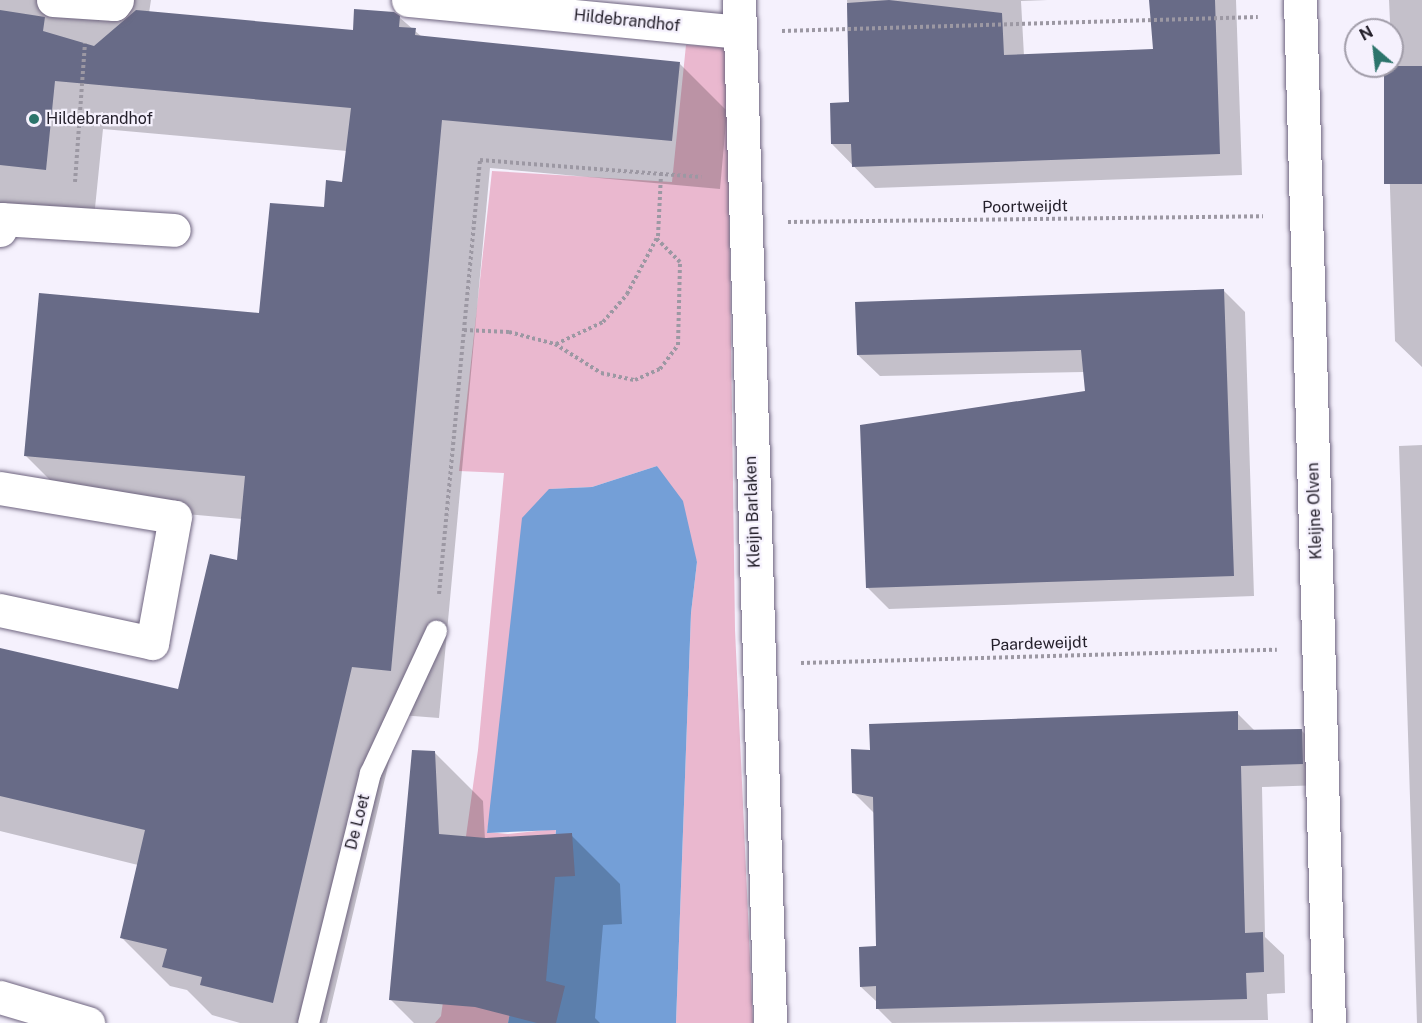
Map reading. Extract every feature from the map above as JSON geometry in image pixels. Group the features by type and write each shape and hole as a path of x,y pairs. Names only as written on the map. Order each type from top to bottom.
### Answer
{"street":[{"path":"53,0 102,2"},
{"name":"Hildebrandhof","path":"408,0 739,32"},
{"name":"Kleijn Barlaken","path":"739,0 742,180 770,1023"},
{"name":"Kleijne Olven","path":"1300,8 1329,1023"},
{"path":"0,222 174,230"},
{"path":"0,488 175,517 152,643 0,610"},
{"path":"0,997 68,1020"}],"lane":[{"name":"De Loet","path":"308,1023 370,772 436,631"}],"path":[{"path":"72,224 102,2"},
{"path":"739,32 1300,8"},
{"path":"436,631 480,160 742,180"},
{"path":"555,344 603,322 627,294 657,238 661,174"},
{"name":"Poortweijdt","path":"744,222 1306,216"},
{"path":"464,330 509,332 555,344 600,373 635,380 660,369 678,345 680,262 657,238"},
{"name":"Paardeweijdt","path":"759,664 1319,649"}],"shaded area":[{"path":"686,45 727,47 735,630 753,1023 676,1023 691,613 697,562 657,466 592,487 550,489 487,832 508,834 556,829 538,1011 511,1007 508,1023 435,1023 441,1016 478,750 504,473 459,471 492,171 672,182"}],"water":[{"path":"657,466 683,501 697,562 691,613 676,1023 508,1023 511,1007 538,1011 556,830 487,833 522,518 549,489 592,487"}],"building":[{"path":"889,0 1002,13 1004,55 1153,49 1149,0 1215,0 1220,154 852,167 851,144 831,144 830,103 849,102 847,3"},
{"path":"354,9 394,12 400,16 399,27 416,28 415,35 680,62 672,141 442,120 391,671 352,667 273,1003 200,985 202,977 162,967 167,949 120,938 145,830 0,796 0,648 178,689 210,554 237,560 245,476 24,456 39,293 259,313 270,203 324,207 326,180 342,182 351,108 55,81 46,170 0,165 0,10 45,17 43,31 94,46 136,10 353,30"},
{"path":"1404,66 1422,66 1422,184 1384,184 1384,78 1404,78"},
{"path":"1224,289 1234,576 866,588 860,425 1085,391 1081,350 857,355 855,302"},
{"path":"1238,711 1238,730 1302,729 1303,764 1241,766 1245,933 1263,932 1264,972 1246,973 1247,999 876,1009 876,986 860,987 859,947 876,946 873,797 852,793 851,749 870,750 869,724"},
{"path":"412,750 435,751 439,834 486,838 572,833 575,876 555,877 546,981 565,986 556,1023 537,1023 475,1007 389,1000"}],"place":[{"name":"Hildebrandhof","path":"34,119"}]}
